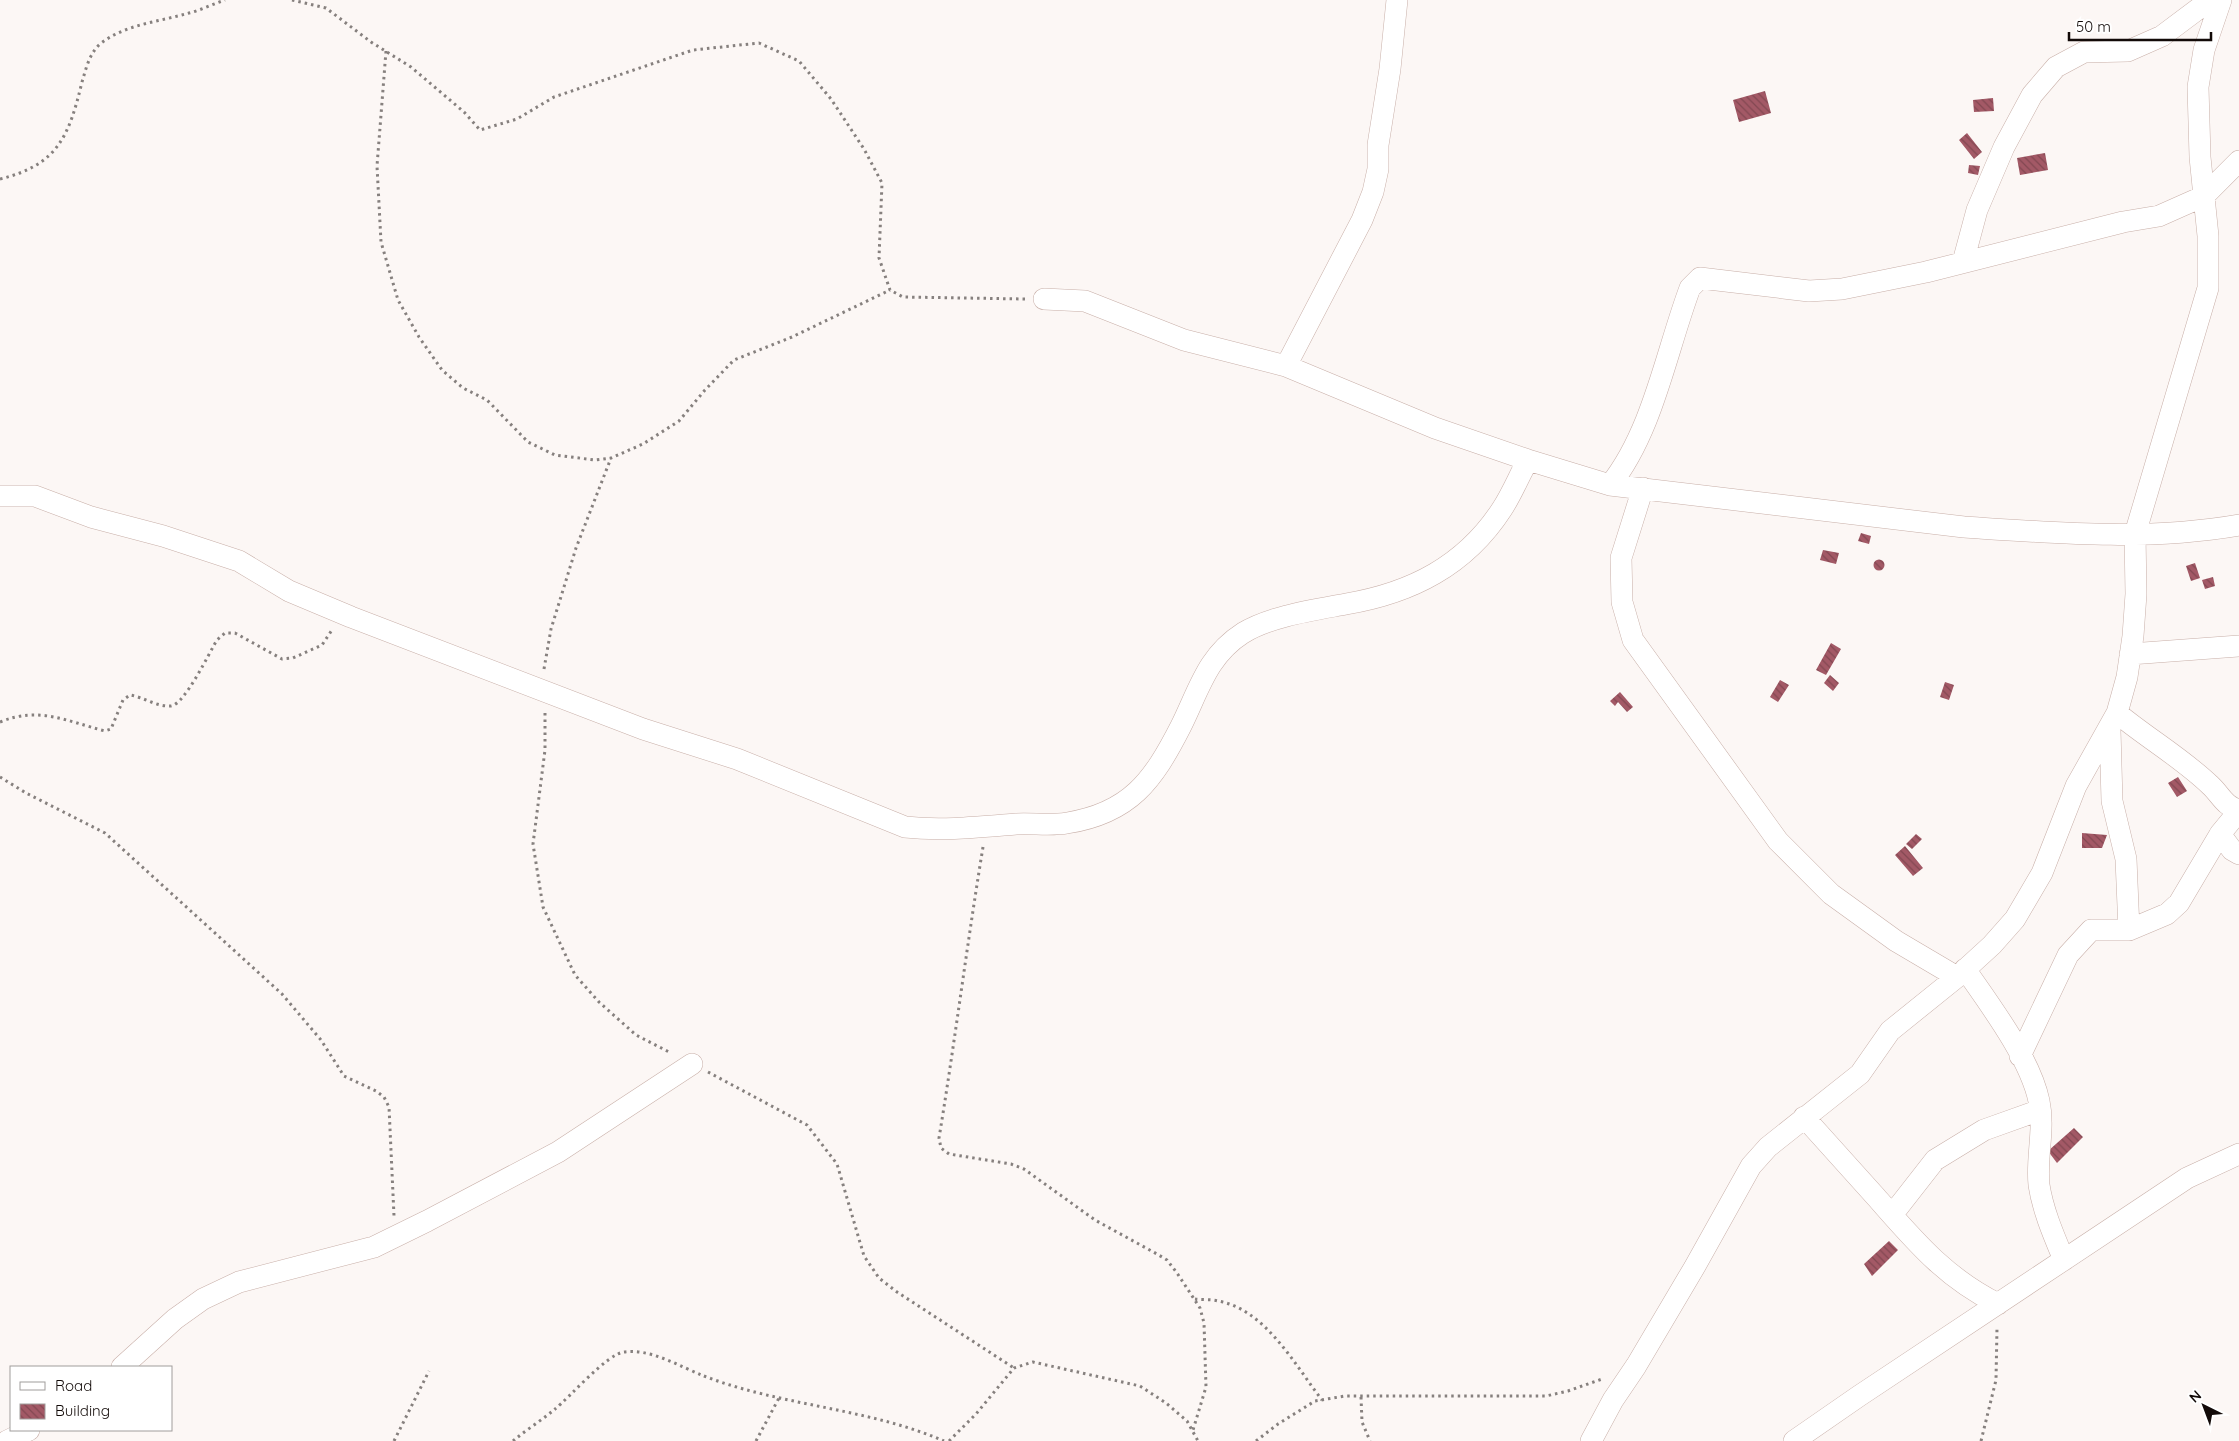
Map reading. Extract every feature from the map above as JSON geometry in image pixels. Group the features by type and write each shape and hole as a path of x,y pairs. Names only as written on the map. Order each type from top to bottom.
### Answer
{"street":[{"path":"1286,366 1362,220 1373,192 1378,169 1378,145 1391,60 1397,0"},
{"path":"1962,262 1977,210 2004,147 2032,96 2056,67 2084,52 2128,51 2162,36 2210,0"},
{"path":"2129,930 2126,859 2112,801 2113,722 2130,654 2136,594 2135,534 2208,288 2208,236 2198,87 2204,50 2221,0"},
{"path":"1610,485 1626,465 1653,400 1690,288 1700,278 1809,291 1842,289 2070,237 2123,222 2159,216 2204,196 2239,161"},
{"path":"1044,300 1085,302 1184,340 1286,366 1435,428 1528,460 1610,485 1964,527 2135,534 2236,529"},
{"path":"0,496 35,496 91,517 163,536 239,561 281,587 350,617 643,729 737,759 906,827 928,829 1065,824 1104,815 1133,798 1153,774 1180,727 1207,668 1228,644 1263,624 1307,611 1394,593 1433,576 1465,554 1484,532 1502,509 1528,460"},
{"path":"1643,488 1621,558 1622,602 1633,640 1778,841 1831,894 1896,941 1961,973 2020,1056 2033,1082 2040,1110 2039,1184 2048,1219 2064,1260"},
{"path":"2130,654 2239,646"},
{"path":"1591,1441 1613,1400 1636,1366 1751,1166 1768,1147 1860,1074 1890,1031 1961,973 2009,926 2028,899 2042,873 2076,786 2113,722"},
{"path":"2020,1056 2064,962 2078,942 2091,930 2129,930 2167,914 2180,903 2220,834 2239,811 2226,804 2212,786 2192,770 2113,722"},
{"path":"2220,834 2232,850 2239,854"},
{"path":"123,1366 175,1319 203,1299 230,1286 279,1270 374,1247 558,1152 692,1064"},
{"path":"1892,1215 1935,1160 1984,1130 2040,1110"},
{"path":"1804,1117 1950,1276 1976,1293 1998,1304"},
{"path":"1794,1441 2188,1178 2239,1154"},
{"path":"7,1441 27,1431"}],"path":[{"path":"0,179 46,160 65,137 78,100 87,62 99,45 131,28 190,13 225,0"},
{"path":"292,0 326,8 411,67 464,112 480,130 517,119 554,97 693,50 759,43 799,61 831,99 864,149 882,183 879,258 890,290 903,297 984,296 1044,300"},
{"path":"386,51 377,166 381,242 402,308 438,366 463,388 486,400 507,418 528,442 555,454 595,460 611,458 643,444 679,421 734,360 792,337 890,290"},
{"path":"611,458 576,548 543,663 545,691 544,750 533,844 543,907 575,975 599,1002 636,1035 806,1125 837,1164 864,1256 879,1278 897,1292 1014,1368"},
{"path":"0,722 15,716 37,713 105,731 111,729 124,700 130,695 169,706 177,704 186,694 217,640 225,633 235,633 282,659 292,658 322,645 335,626 350,617"},
{"path":"0,777 26,793 105,832 282,994 321,1040 344,1076 376,1091 384,1097 389,1108 389,1144 395,1236"},
{"path":"987,826 970,917 958,1021 939,1138 941,1148 950,1154 1011,1164 1024,1170 1095,1220 1167,1260 1194,1299 1204,1323 1206,1378 1193,1430"},
{"path":"1194,1299 1219,1301 1244,1312 1263,1326 1282,1347 1322,1400"},
{"path":"1981,1441 1996,1380 1998,1304"},
{"path":"512,1441 572,1395 603,1364 623,1352 647,1354 716,1381 779,1398 848,1412 923,1432 944,1441"},
{"path":"949,1441 976,1414 1014,1368 1033,1362 1140,1386 1166,1402 1187,1421 1198,1441"},
{"path":"1256,1441 1278,1424 1315,1401 1345,1396 1546,1396 1568,1391 1636,1366"},
{"path":"394,1441 429,1371"},
{"path":"1360,1397 1362,1422 1370,1441"},
{"path":"756,1441 779,1398"}],"building":[{"path":"1765,91 1771,113 1739,122 1733,100"},
{"path":"1993,98 1994,111 1974,112 1973,100"},
{"path":"1967,133 1982,152 1974,159 1959,140"},
{"path":"2045,153 2048,170 2020,175 2017,158"},
{"path":"1969,165 1980,166 1978,175 1968,173"},
{"path":"1861,533 1871,536 1869,544 1858,541"},
{"path":"1823,550 1839,553 1836,564 1820,560"},
{"path":"1877,560 1881,560 1884,565 1883,569 1877,570 1874,567 1874,563"},
{"path":"2195,563 2200,578 2191,581 2186,566"},
{"path":"2213,577 2215,586 2205,589 2202,580"},
{"path":"1831,643 1841,649 1826,675 1816,670"},
{"path":"1830,675 1839,683 1833,691 1824,683"},
{"path":"1780,680 1789,685 1778,702 1770,697"},
{"path":"1945,682 1954,685 1949,700 1940,697"},
{"path":"1620,692 1633,707 1627,712 1618,702 1615,706 1610,701"},
{"path":"2178,777 2187,791 2177,797 2168,783"},
{"path":"2082,833 2107,835 2102,848 2082,848"},
{"path":"1916,834 1922,839 1912,849 1906,844"},
{"path":"1905,846 1923,868 1913,876 1895,855"},
{"path":"2074,1128 2083,1137 2057,1163 2048,1151"},
{"path":"1889,1241 1898,1250 1872,1276 1864,1264"}]}
